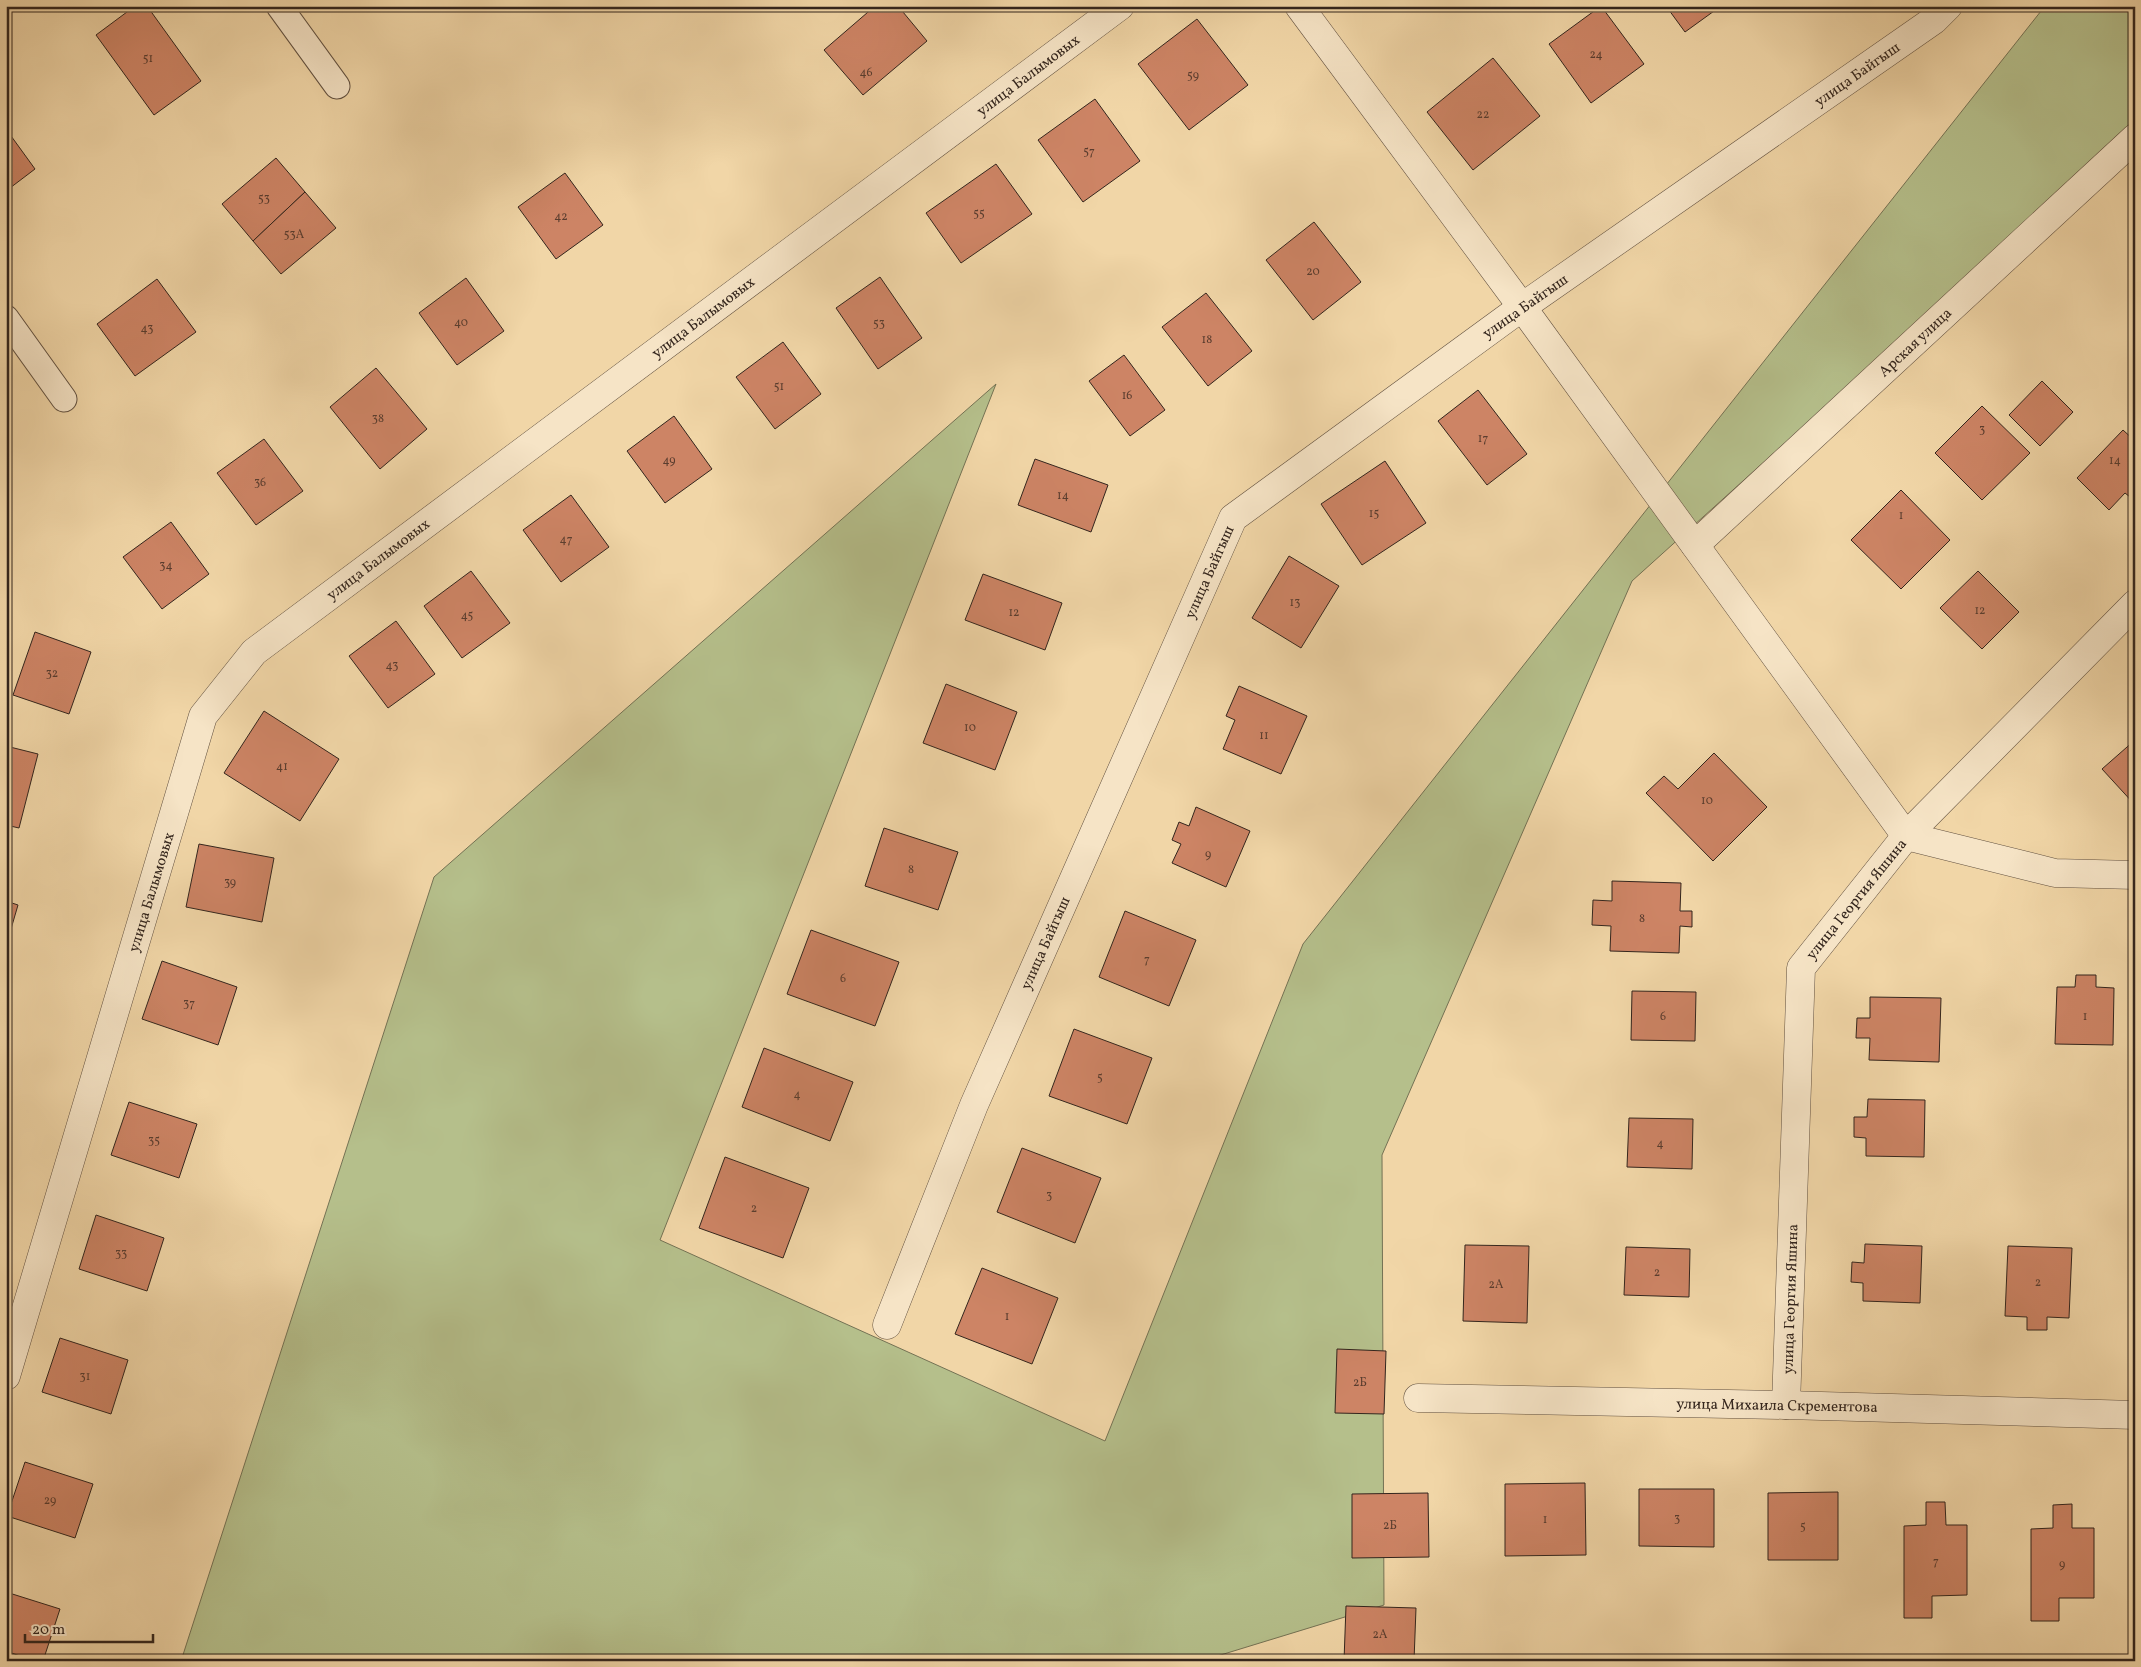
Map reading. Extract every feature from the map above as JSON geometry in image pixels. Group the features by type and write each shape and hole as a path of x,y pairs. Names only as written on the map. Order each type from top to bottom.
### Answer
{"street":[{"name":"улица Балымовых","path":"6,1376 203,716 254,652 1120,6"},
{"path":"1299,6 1522,307 1906,836 2055,873 2135,874"},
{"name":"улица Байгыш","path":"887,1325 974,1105 1233,518 1522,307 1934,20 1948,6"},
{"name":"Арская улица","path":"1695,545 2135,138"},
{"name":"улица Георгия Яшина","path":"1786,1405 1801,968 1906,836 2135,604"},
{"name":"улица Михаила Скрементова","path":"1418,1398 1786,1405 2135,1415"}],"lane":[{"path":"279,6 337,86"},
{"path":"6,318 64,399"}],"green space":[{"path":"2045,6 2135,6 2135,119 1835,398 1632,581 1382,1155 1384,1605 1201,1661 181,1661 434,877 996,384 660,1240 1105,1441 1303,944"}],"building":[{"path":"135,6 147,6 201,81 154,115 96,35"},
{"path":"875,6 898,6 927,41 863,95 824,50"},
{"path":"1601,6 1644,64 1591,103 1549,44"},
{"path":"1666,6 1721,6 1685,32"},
{"path":"1197,19 1248,85 1189,130 1138,64"},
{"path":"1493,58 1540,116 1473,170 1427,112"},
{"path":"1095,99 1140,161 1083,202 1038,140"},
{"path":"6,129 35,169 6,191"},
{"path":"276,158 305,192 253,241 222,204"},
{"path":"996,164 1032,214 961,263 926,213"},
{"path":"565,173 603,225 556,259 518,207"},
{"path":"305,192 336,228 281,274 253,241"},
{"path":"1314,222 1361,282 1313,320 1266,260"},
{"path":"880,277 922,338 878,369 836,308"},
{"path":"466,278 504,331 457,365 419,313"},
{"path":"157,279 196,332 135,376 97,324"},
{"path":"1206,293 1252,351 1208,386 1162,327"},
{"path":"783,342 821,394 775,429 736,377"},
{"path":"1124,355 1165,410 1130,436 1089,381"},
{"path":"376,368 427,429 380,469 330,407"},
{"path":"2042,381 2073,412 2040,446 2009,415"},
{"path":"1478,390 1527,454 1487,485 1438,421"},
{"path":"1982,406 2030,453 1982,500 1935,453"},
{"path":"674,416 712,469 665,503 627,451"},
{"path":"2123,430 2135,441 2135,501 2125,493 2109,510 2077,478"},
{"path":"264,439 303,491 256,525 217,473"},
{"path":"1035,459 1108,485 1091,532 1018,505"},
{"path":"1385,461 1426,523 1362,565 1321,504"},
{"path":"1901,490 1950,540 1901,589 1851,540"},
{"path":"571,495 609,547 561,582 523,530"},
{"path":"171,522 209,574 162,609 123,557"},
{"path":"1289,556 1339,586 1301,648 1252,618"},
{"path":"471,571 510,623 462,658 424,606"},
{"path":"1978,571 2019,612 1982,649 1940,608"},
{"path":"983,574 1062,603 1045,650 965,620"},
{"path":"396,621 435,674 388,708 349,656"},
{"path":"35,632 91,652 69,714 13,695"},
{"path":"946,684 1017,712 995,770 923,743"},
{"path":"1239,686 1307,716 1281,774 1223,749 1235,720 1226,716"},
{"path":"264,711 339,759 300,821 224,773"},
{"path":"2135,740 2135,805 2102,769"},
{"path":"6,746 38,754 19,828 6,825"},
{"path":"1714,753 1767,807 1713,861 1646,793 1664,776 1678,789"},
{"path":"1196,807 1250,831 1226,887 1172,863 1181,844 1172,840 1179,822 1189,826"},
{"path":"884,828 958,852 938,910 865,886"},
{"path":"199,844 274,858 262,922 186,907"},
{"path":"1612,881 1681,883 1680,911 1692,911 1692,927 1680,926 1679,953 1610,951 1611,926 1592,925 1593,900 1612,901"},
{"path":"6,901 18,905 6,946"},
{"path":"1125,911 1196,940 1169,1006 1099,977"},
{"path":"811,930 899,962 875,1026 787,994"},
{"path":"162,961 237,987 218,1045 142,1019"},
{"path":"2076,975 2096,975 2096,987 2114,988 2113,1045 2055,1044 2057,987 2075,987"},
{"path":"1632,991 1696,992 1695,1041 1631,1040"},
{"path":"1870,997 1941,998 1939,1062 1869,1060 1870,1038 1856,1038 1857,1018 1870,1018"},
{"path":"1074,1029 1152,1058 1127,1124 1049,1096"},
{"path":"764,1048 853,1082 830,1141 742,1107"},
{"path":"1868,1099 1925,1100 1924,1157 1866,1156 1866,1138 1854,1137 1854,1117 1867,1117"},
{"path":"129,1102 197,1124 179,1178 111,1155"},
{"path":"1629,1118 1693,1119 1692,1169 1627,1167"},
{"path":"1022,1148 1101,1178 1075,1243 997,1212"},
{"path":"725,1157 809,1188 783,1258 699,1228"},
{"path":"96,1215 164,1238 147,1291 79,1269"},
{"path":"1865,1244 1922,1246 1920,1303 1863,1301 1863,1283 1851,1282 1852,1262 1864,1263"},
{"path":"1465,1245 1529,1246 1527,1323 1463,1321"},
{"path":"2008,1246 2072,1248 2069,1318 2047,1317 2047,1330 2027,1330 2027,1317 2005,1316"},
{"path":"1626,1247 1690,1249 1689,1297 1624,1295"},
{"path":"982,1268 1058,1298 1032,1364 955,1334"},
{"path":"60,1338 128,1360 111,1414 42,1392"},
{"path":"1337,1349 1386,1351 1384,1414 1335,1413"},
{"path":"25,1462 93,1484 75,1538 7,1516"},
{"path":"1585,1483 1586,1555 1505,1556 1505,1484"},
{"path":"1639,1489 1714,1489 1714,1547 1639,1546"},
{"path":"1838,1492 1838,1560 1768,1560 1768,1493"},
{"path":"1428,1493 1429,1557 1352,1558 1352,1494"},
{"path":"1926,1502 1945,1502 1946,1525 1967,1525 1967,1595 1932,1596 1932,1618 1904,1618 1904,1526 1926,1525"},
{"path":"2072,1504 2072,1528 2094,1528 2094,1598 2059,1598 2059,1621 2031,1621 2031,1529 2053,1528 2053,1505"},
{"path":"6,1592 60,1609 43,1661 34,1661 6,1651"},
{"path":"1346,1606 1416,1608 1414,1661 1344,1661"}]}
